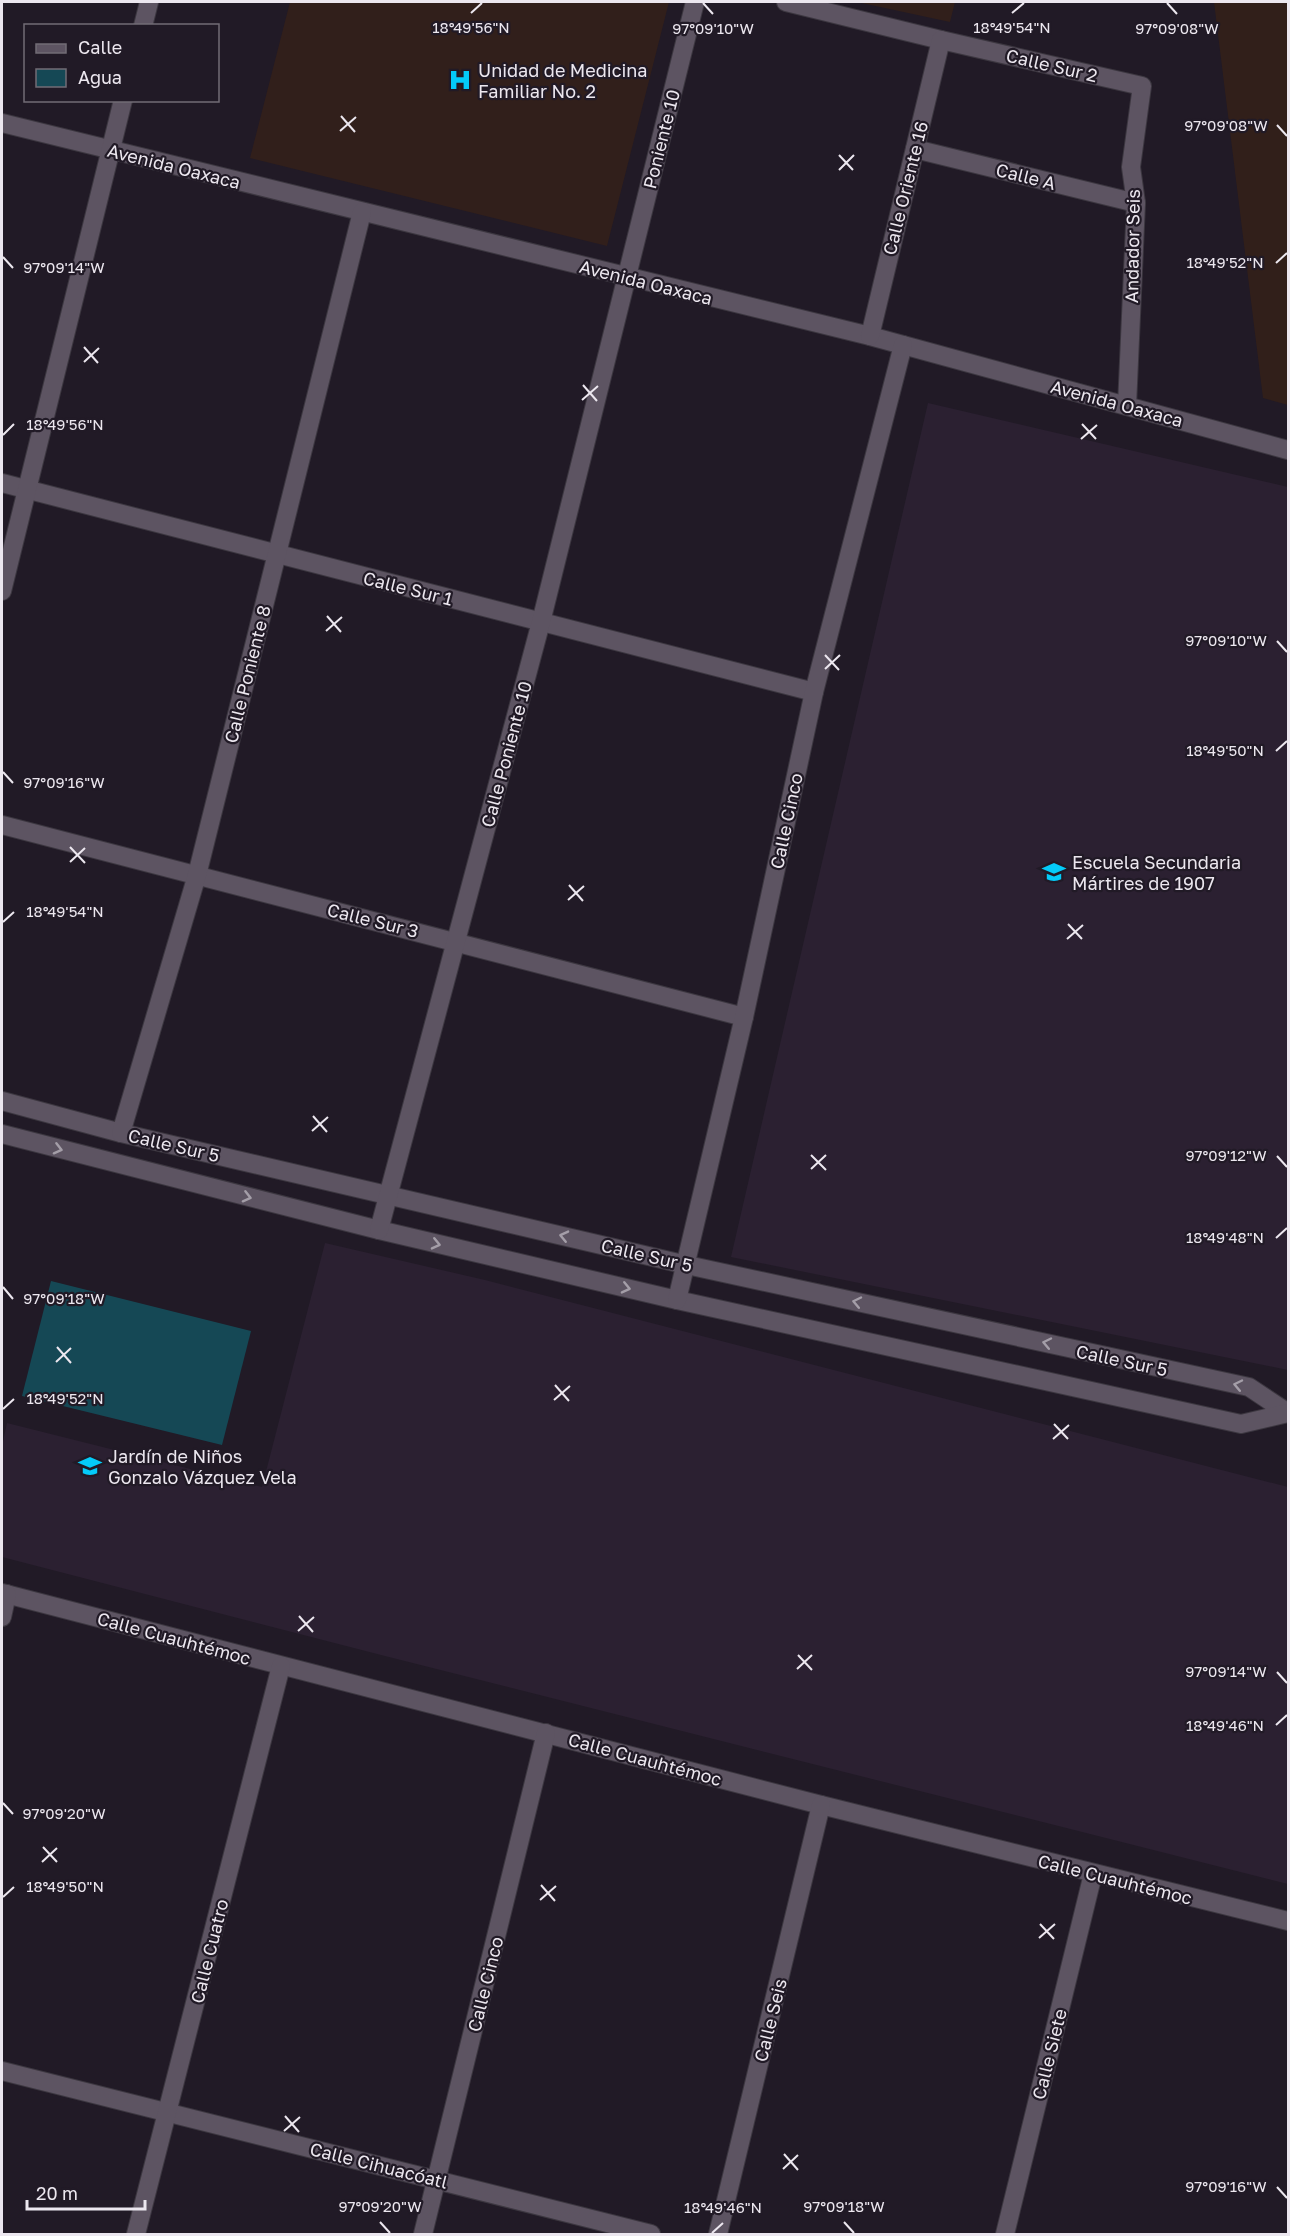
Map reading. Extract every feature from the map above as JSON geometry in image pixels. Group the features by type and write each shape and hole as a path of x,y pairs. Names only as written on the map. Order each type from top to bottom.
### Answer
{"street":[{"path":"144,24 149,2"},
{"name":"Poniente 10","path":"628,277 695,2"},
{"name":"Calle Sur 2","path":"786,2 1142,86"},
{"name":"Calle Oriente 16","path":"870,336 941,40"},
{"name":"Andador Seis","path":"1127,406 1136,203 1131,167 1142,86"},
{"path":"2,591 123,102"},
{"name":"Avenida Oaxaca","path":"2,123 870,336 1288,450"},
{"name":"Calle A","path":"915,149 1136,203"},
{"name":"Calle Poniente 8","path":"122,1133 197,875 362,212"},
{"name":"Calle Poniente 10","path":"379,1230 542,622 628,277"},
{"name":"Calle Cinco","path":"677,1300 744,1017 814,692 903,345"},
{"name":"Calle Sur 1","path":"2,483 814,692"},
{"name":"Calle Sur 3","path":"2,825 744,1017"},
{"name":"Calle Sur 5","path":"2,1101 122,1133 687,1265 1249,1388 1288,1413"},
{"name":"Calle Sur 5","path":"2,1134 379,1230 677,1300 1241,1424 1288,1413"},
{"path":"2,1617 4,1594"},
{"name":"Calle Cuauhtémoc","path":"4,1594 821,1805 1288,1921"},
{"name":"Calle Cuatro","path":"136,2235 281,1666"},
{"name":"Calle Cinco","path":"423,2235 546,1733"},
{"name":"Calle Seis","path":"718,2235 821,1805"},
{"name":"Calle Siete","path":"1005,2235 1094,1874"},
{"name":"Calle Cihuacóatl","path":"2,2071 651,2235"}],"shaded area":[{"name":"Unidad de Medicina Familiar No. 2","path":"290,2 669,2 607,246 250,158"},
{"path":"857,2 955,2 950,22"},
{"path":"1214,2 1288,2 1288,405 1263,398"},
{"name":"Escuela Secundaria Mártires de 1907","path":"928,403 1288,487 1288,1370 731,1257"},
{"path":"325,1243 485,1280 1288,1487 1288,1884 2,1557 2,1446 7,1423 262,1487"}],"water":[{"path":"51,1281 251,1331 222,1445 22,1396"}],"place":[{"name":"Unidad de Medicina Familiar No. 2","path":"460,80"},
{"name":"Escuela Secundaria Mártires de 1907","path":"1054,872"},
{"name":"Jardín de Niños Gonzalo Vázquez Vela","path":"90,1466"}]}
